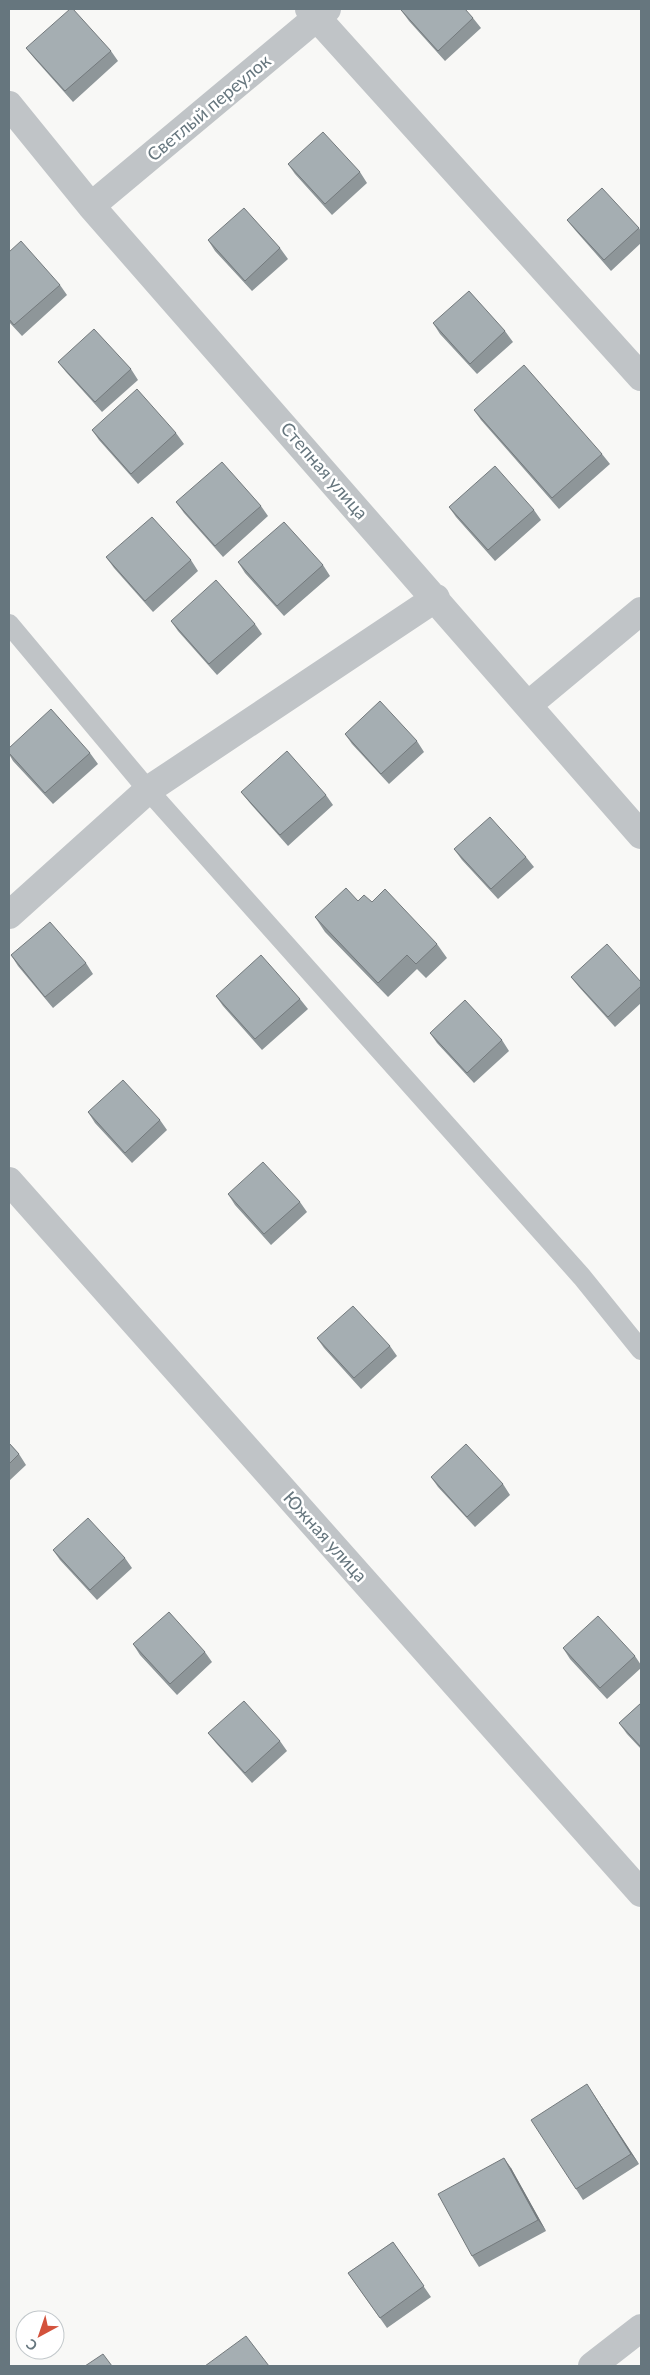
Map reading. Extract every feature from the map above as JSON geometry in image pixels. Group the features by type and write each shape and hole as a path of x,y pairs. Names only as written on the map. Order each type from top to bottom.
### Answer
{"street":[{"name":"Светлый переулок","path":"90,206 318,12"},
{"path":"318,12 641,377"},
{"name":"Степная улица","path":"9,105 90,206 436,598 641,835"},
{"path":"9,915 148,790 436,598"},
{"path":"528,705 641,611"},
{"name":"Южная улица","path":"9,1181 641,1893"},
{"path":"592,2366 641,2328"}],"lane":[{"path":"9,624 148,790 582,1277 641,1350"}],"building":[{"path":"70,9 73,9 111,51 65,91 26,48"},
{"path":"465,9 473,18 438,51 401,10"},
{"path":"323,132 360,172 325,204 288,164"},
{"path":"602,188 639,228 604,260 567,220"},
{"path":"244,208 280,248 245,281 208,240"},
{"path":"21,241 60,285 14,325 9,319 9,252"},
{"path":"469,291 505,331 470,364 433,323"},
{"path":"94,329 131,369 95,402 58,362"},
{"path":"524,365 602,454 552,498 474,410"},
{"path":"137,389 176,433 131,474 92,430"},
{"path":"222,462 261,506 215,546 176,502"},
{"path":"495,466 534,510 488,550 449,507"},
{"path":"152,517 191,560 145,601 106,557"},
{"path":"284,522 323,565 277,606 238,562"},
{"path":"216,580 255,624 209,664 171,621"},
{"path":"380,701 417,741 381,774 345,734"},
{"path":"51,709 90,753 45,793 9,753 9,748"},
{"path":"287,751 326,795 280,835 241,792"},
{"path":"490,817 526,857 491,889 454,849"},
{"path":"346,888 358,901 364,895 372,902 385,889 437,944 416,964 407,955 378,983 315,917"},
{"path":"50,922 86,963 45,997 11,955"},
{"path":"607,944 641,982 641,986 608,1017 571,977"},
{"path":"261,955 300,999 255,1039 216,996"},
{"path":"465,1000 502,1040 467,1073 430,1033"},
{"path":"123,1080 160,1120 125,1153 88,1112"},
{"path":"263,1162 300,1202 264,1234 228,1194"},
{"path":"353,1306 390,1346 354,1378 317,1338"},
{"path":"9,1443 19,1454 9,1464"},
{"path":"466,1444 503,1484 467,1517 431,1477"},
{"path":"88,1518 125,1558 90,1590 53,1550"},
{"path":"169,1612 205,1652 170,1684 133,1644"},
{"path":"598,1616 635,1656 600,1688 563,1648"},
{"path":"244,1701 280,1741 245,1773 208,1733"},
{"path":"641,1703 641,1747 619,1723"},
{"path":"587,2084 631,2154 576,2189 531,2120"},
{"path":"504,2158 538,2220 472,2256 438,2194"},
{"path":"393,2242 424,2286 380,2318 348,2273"},
{"path":"246,2336 269,2366 205,2366"},
{"path":"103,2354 112,2366 85,2366"}]}
